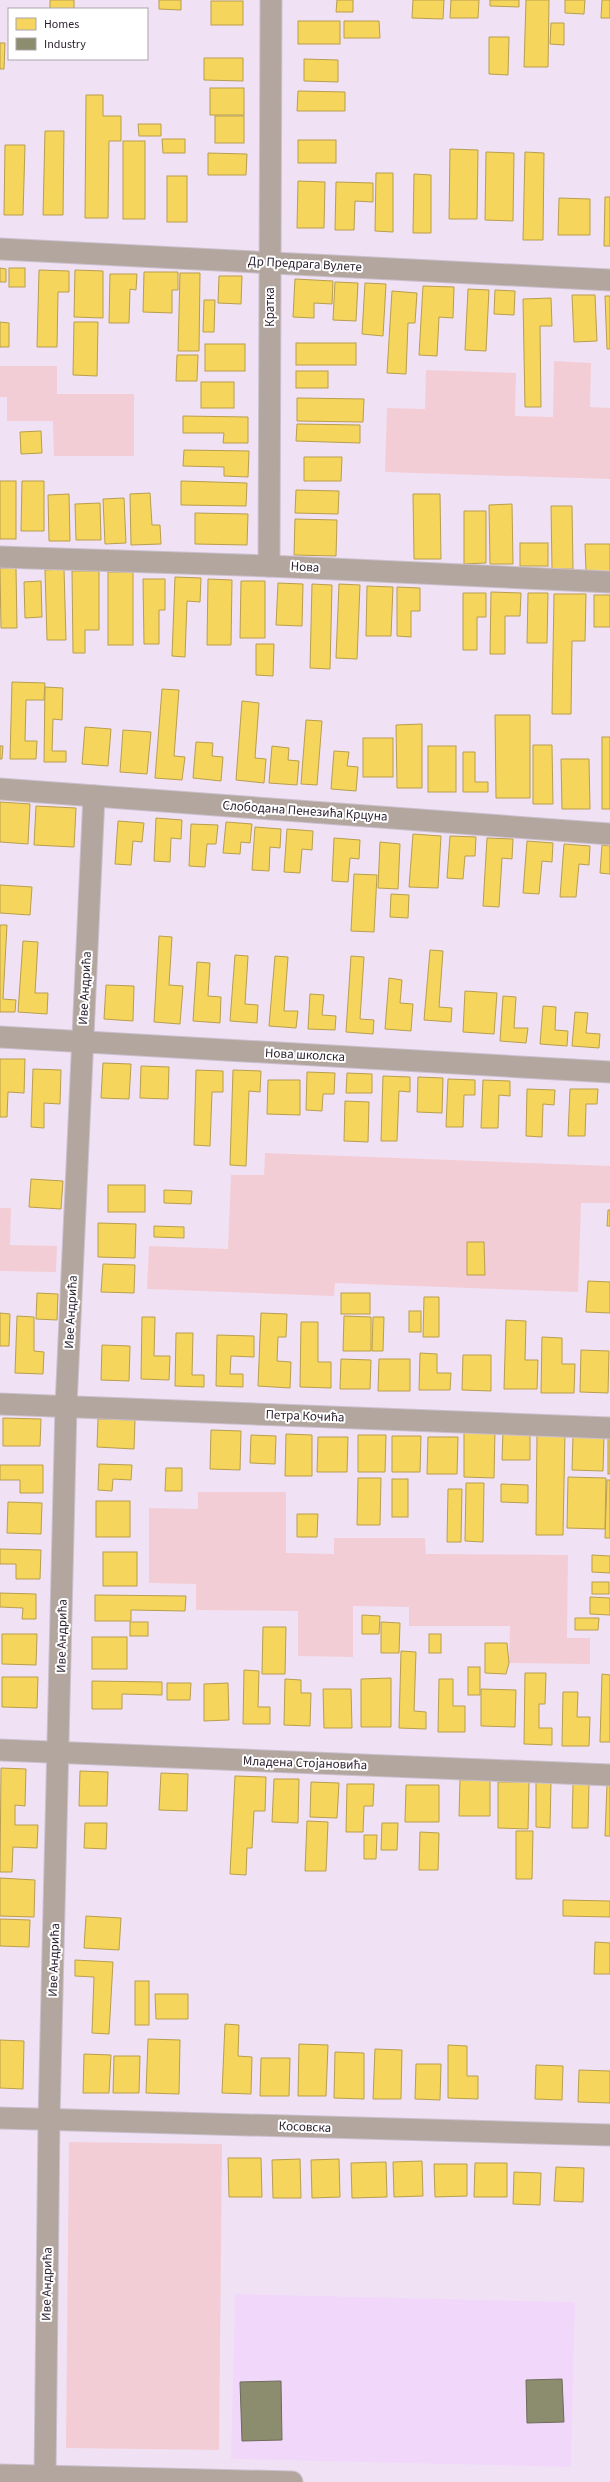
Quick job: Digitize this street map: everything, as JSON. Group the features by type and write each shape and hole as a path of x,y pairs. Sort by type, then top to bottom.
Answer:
{"street":[{"name":"Кратка","path":"269,566 271,0"},
{"name":"Др Предрага Вулете","path":"0,249 610,280"},
{"name":"Нова","path":"0,557 269,566 610,582"},
{"name":"Слободана Пенезића Крцуна","path":"0,789 610,834"},
{"name":"Иве Андрића","path":"45,2476 49,2120 60,1752 66,1406 94,796"},
{"name":"Нова школска","path":"0,1037 610,1072"},
{"name":"Петра Кочића","path":"0,1404 610,1428"},
{"name":"Младена Стојановића","path":"0,1750 610,1775"},
{"name":"Косовска","path":"0,2118 610,2135"},
{"path":"0,2475 292,2482"}],"shaded area":[{"path":"554,361 591,363 590,407 610,408 610,479 385,472 387,408 425,409 426,370 516,373 515,416 553,417"},
{"path":"0,366 57,366 57,394 134,394 134,456 54,456 53,421 7,421 7,397 0,397"},
{"path":"265,1153 610,1166 610,1203 581,1203 578,1292 335,1283 334,1296 147,1289 149,1246 228,1249 231,1175 264,1175"},
{"path":"0,1208 11,1208 10,1245 57,1246 56,1272 0,1271"},
{"path":"198,1492 286,1492 286,1553 334,1554 334,1538 425,1538 426,1554 568,1555 567,1638 590,1638 590,1664 509,1663 510,1626 409,1626 409,1607 353,1606 353,1657 298,1656 298,1611 196,1610 196,1584 149,1583 149,1508 198,1509"},
{"path":"69,2142 222,2144 219,2450 66,2448"},
{"path":"235,2294 575,2302 571,2467 231,2459"}],"building: Homes":[{"path":"50,0 74,0 74,8 50,8"},
{"path":"159,0 181,0 181,10 159,9"},
{"path":"337,0 353,0 353,12 336,12"},
{"path":"413,0 444,0 443,19 412,18"},
{"path":"451,0 479,0 478,18 450,18"},
{"path":"490,0 519,0 519,7 490,6"},
{"path":"526,0 549,0 548,67 524,67"},
{"path":"565,0 585,0 584,14 565,13"},
{"path":"602,0 610,0 610,18 601,18"},
{"path":"211,1 243,1 243,25 211,25"},
{"path":"298,21 340,21 340,44 298,44"},
{"path":"344,21 379,21 380,38 344,38"},
{"path":"551,23 564,23 564,45 550,44"},
{"path":"489,37 509,37 508,75 489,74"},
{"path":"0,43 5,43 4,69 0,69"},
{"path":"204,58 243,58 243,81 204,80"},
{"path":"304,59 338,60 338,82 304,81"},
{"path":"210,88 244,88 244,115 210,115"},
{"path":"298,91 345,92 345,111 297,111"},
{"path":"86,95 103,95 103,116 121,116 121,141 109,141 108,218 85,218"},
{"path":"215,116 244,116 244,143 215,143"},
{"path":"138,124 161,124 161,136 139,136"},
{"path":"45,131 64,131 63,215 43,215"},
{"path":"162,139 185,139 185,153 163,153"},
{"path":"298,140 336,140 336,163 298,163"},
{"path":"123,141 145,141 145,219 123,219"},
{"path":"5,145 25,145 23,215 4,215"},
{"path":"450,149 478,150 477,219 449,219"},
{"path":"486,152 514,153 513,221 485,220"},
{"path":"525,152 544,153 543,240 523,240"},
{"path":"208,153 247,154 246,175 208,175"},
{"path":"376,173 393,173 393,232 375,231"},
{"path":"414,174 431,175 431,233 413,233"},
{"path":"167,176 187,176 187,222 167,222"},
{"path":"298,181 325,182 324,228 297,228"},
{"path":"336,182 373,183 373,202 355,201 354,230 335,230"},
{"path":"605,197 610,197 610,246 604,246"},
{"path":"559,198 590,199 590,235 558,235"},
{"path":"0,268 6,269 6,282 0,282"},
{"path":"9,268 25,268 25,287 9,287"},
{"path":"39,270 69,271 69,292 58,292 57,347 37,347"},
{"path":"75,270 103,271 103,318 74,317"},
{"path":"144,272 178,272 178,290 172,290 172,313 143,312"},
{"path":"180,273 200,273 199,351 178,351"},
{"path":"110,274 137,274 136,290 130,289 129,323 109,323"},
{"path":"219,276 242,276 241,304 218,303"},
{"path":"295,279 333,281 332,304 314,303 314,318 293,317"},
{"path":"335,282 358,283 356,321 333,320"},
{"path":"365,283 386,284 383,336 362,334"},
{"path":"423,286 454,287 453,318 439,317 437,356 419,355"},
{"path":"468,289 489,290 486,351 465,350"},
{"path":"495,290 515,291 514,315 494,314"},
{"path":"392,291 417,293 415,323 408,323 406,374 387,373"},
{"path":"572,295 595,295 597,341 574,342"},
{"path":"605,296 610,296 610,349 607,349"},
{"path":"551,298 552,326 540,326 541,407 525,407 523,299"},
{"path":"204,300 215,300 214,332 203,332"},
{"path":"0,322 9,323 9,347 0,347"},
{"path":"74,322 98,322 97,376 73,375"},
{"path":"296,343 356,343 356,365 296,365"},
{"path":"205,344 245,344 245,371 205,371"},
{"path":"177,355 198,355 197,381 176,381"},
{"path":"296,371 328,371 328,388 296,388"},
{"path":"201,382 234,382 234,408 201,408"},
{"path":"297,398 364,399 363,422 297,421"},
{"path":"183,416 248,417 248,443 223,443 224,433 183,433"},
{"path":"297,424 360,425 360,443 296,441"},
{"path":"41,431 42,453 21,454 20,432"},
{"path":"184,450 249,451 248,477 224,476 224,467 183,466"},
{"path":"304,457 342,457 341,481 304,481"},
{"path":"0,481 16,481 16,539 0,539"},
{"path":"22,481 44,481 44,531 21,531"},
{"path":"181,481 247,483 246,506 181,505"},
{"path":"296,490 339,491 338,514 295,513"},
{"path":"150,493 152,525 160,525 161,544 131,545 130,494"},
{"path":"69,494 70,541 49,541 48,495"},
{"path":"413,494 440,494 441,559 414,559"},
{"path":"124,498 126,543 105,544 103,499"},
{"path":"100,503 101,540 76,540 75,504"},
{"path":"512,504 513,564 490,564 489,505"},
{"path":"551,506 572,506 573,569 552,569"},
{"path":"464,511 486,511 486,563 464,564"},
{"path":"195,513 248,514 247,545 195,544"},
{"path":"295,519 337,520 336,556 294,555"},
{"path":"520,543 548,543 548,566 520,566"},
{"path":"585,544 610,544 610,572 586,572"},
{"path":"0,568 16,568 17,628 1,628"},
{"path":"64,569 66,640 47,640 45,570"},
{"path":"72,571 99,571 99,630 85,630 85,653 73,653"},
{"path":"108,572 133,572 133,645 108,645"},
{"path":"175,577 201,578 200,602 187,601 185,657 172,656"},
{"path":"143,579 165,579 165,610 159,610 159,644 144,644"},
{"path":"208,579 232,580 231,645 207,645"},
{"path":"41,581 42,617 25,618 24,582"},
{"path":"241,581 265,581 265,638 240,638"},
{"path":"278,583 303,584 302,626 276,625"},
{"path":"312,584 332,585 330,669 310,668"},
{"path":"339,584 360,585 357,659 336,658"},
{"path":"367,586 393,587 391,636 366,636"},
{"path":"397,587 420,588 420,611 411,611 411,637 397,636"},
{"path":"491,592 521,593 520,616 505,616 505,654 490,654"},
{"path":"463,593 486,593 486,617 477,617 477,650 463,650"},
{"path":"528,593 548,593 547,643 527,643"},
{"path":"554,594 586,594 585,641 572,641 571,714 552,714"},
{"path":"594,595 610,595 610,627 594,627"},
{"path":"256,644 274,644 273,676 256,675"},
{"path":"12,682 45,683 44,700 26,700 25,741 37,741 36,759 10,759"},
{"path":"45,687 63,688 62,720 53,719 52,751 66,751 66,762 44,762"},
{"path":"162,689 179,690 174,756 185,757 182,780 155,778"},
{"path":"242,701 259,703 255,758 266,759 264,783 236,780"},
{"path":"495,715 530,715 530,798 496,798"},
{"path":"306,720 322,721 317,785 301,784"},
{"path":"422,724 422,788 397,788 396,725"},
{"path":"85,727 111,729 108,766 82,764"},
{"path":"123,730 151,732 147,774 120,772"},
{"path":"602,737 610,737 610,809 602,809"},
{"path":"363,738 393,738 393,777 363,777"},
{"path":"196,742 213,743 212,756 223,757 221,781 193,778"},
{"path":"533,745 552,745 553,804 533,804"},
{"path":"0,746 3,746 2,759 0,759"},
{"path":"272,746 289,748 288,760 299,761 297,785 269,783"},
{"path":"428,746 456,746 456,792 428,792"},
{"path":"334,751 349,752 347,766 358,767 356,791 331,789"},
{"path":"463,752 475,752 475,782 488,782 488,792 463,792"},
{"path":"561,759 589,759 590,809 562,809"},
{"path":"0,802 30,804 28,844 0,842"},
{"path":"36,806 76,808 74,847 34,845"},
{"path":"156,818 182,820 181,839 171,838 170,862 154,861"},
{"path":"118,821 144,823 142,842 133,841 131,865 115,864"},
{"path":"226,822 252,824 250,843 241,842 240,854 223,853"},
{"path":"191,824 218,825 216,844 207,844 205,867 189,866"},
{"path":"255,827 281,829 280,848 270,847 269,871 252,870"},
{"path":"287,829 313,831 312,850 302,849 300,873 284,872"},
{"path":"413,834 441,836 438,888 409,887"},
{"path":"450,836 476,837 475,856 465,856 463,879 447,878"},
{"path":"334,838 360,840 359,859 350,858 348,882 332,881"},
{"path":"487,838 513,839 512,859 502,858 499,907 483,906"},
{"path":"527,841 553,843 552,862 542,861 539,894 523,893"},
{"path":"380,842 400,844 398,889 378,888"},
{"path":"564,844 590,846 589,865 579,864 576,897 560,897"},
{"path":"602,845 610,846 610,874 600,873"},
{"path":"354,874 377,875 374,932 351,931"},
{"path":"0,885 32,887 30,915 0,913"},
{"path":"391,894 409,895 408,918 390,917"},
{"path":"0,925 7,925 3,999 16,1000 15,1012 0,1012"},
{"path":"159,936 172,937 169,985 183,986 180,1024 154,1022"},
{"path":"23,941 38,942 35,993 48,993 47,1014 18,1012"},
{"path":"430,950 443,951 439,1007 452,1008 451,1022 424,1020"},
{"path":"235,955 248,956 245,1004 258,1005 257,1023 230,1021"},
{"path":"275,956 288,957 284,1011 298,1011 296,1028 269,1026"},
{"path":"351,956 364,957 360,1019 374,1020 373,1034 346,1032"},
{"path":"197,962 210,963 208,996 221,997 220,1023 193,1021"},
{"path":"389,978 402,980 400,1003 413,1004 411,1031 385,1029"},
{"path":"106,985 134,986 133,1021 104,1019"},
{"path":"465,991 497,993 494,1034 463,1032"},
{"path":"310,994 324,995 322,1015 336,1016 335,1030 308,1029"},
{"path":"503,996 516,997 514,1028 528,1028 526,1043 500,1041"},
{"path":"543,1006 556,1007 555,1030 568,1031 567,1046 540,1044"},
{"path":"575,1012 588,1013 586,1033 600,1034 599,1048 572,1046"},
{"path":"0,1059 25,1059 24,1093 8,1092 7,1117 0,1117"},
{"path":"103,1063 131,1064 129,1099 101,1098"},
{"path":"141,1066 169,1067 168,1099 140,1098"},
{"path":"33,1069 61,1070 60,1104 44,1103 44,1128 31,1127"},
{"path":"196,1070 223,1071 223,1092 212,1092 210,1146 194,1145"},
{"path":"233,1070 261,1071 260,1092 249,1091 246,1166 230,1165"},
{"path":"307,1072 335,1073 334,1094 323,1094 322,1111 306,1110"},
{"path":"347,1073 372,1074 372,1093 346,1093"},
{"path":"383,1076 410,1077 410,1092 399,1091 397,1141 381,1141"},
{"path":"418,1077 443,1078 442,1113 417,1112"},
{"path":"448,1079 475,1080 475,1095 464,1095 463,1127 446,1127"},
{"path":"268,1080 300,1080 300,1115 267,1114"},
{"path":"483,1080 510,1081 510,1096 499,1095 498,1128 481,1128"},
{"path":"527,1089 555,1090 554,1105 543,1104 542,1137 526,1136"},
{"path":"570,1089 598,1089 597,1104 586,1104 585,1136 568,1136"},
{"path":"345,1101 369,1102 368,1142 344,1141"},
{"path":"31,1179 63,1181 61,1209 29,1207"},
{"path":"108,1185 145,1185 145,1212 108,1212"},
{"path":"164,1190 192,1191 191,1204 164,1203"},
{"path":"608,1210 610,1210 610,1226 607,1226"},
{"path":"98,1223 136,1224 135,1258 98,1257"},
{"path":"154,1226 184,1227 184,1238 154,1237"},
{"path":"467,1242 484,1242 485,1275 467,1275"},
{"path":"103,1264 135,1265 134,1293 101,1292"},
{"path":"588,1281 610,1282 610,1313 586,1312"},
{"path":"37,1293 58,1294 57,1320 36,1319"},
{"path":"341,1293 370,1293 370,1314 341,1314"},
{"path":"424,1297 439,1297 439,1337 423,1337"},
{"path":"409,1311 421,1311 421,1332 409,1332"},
{"path":"0,1313 10,1314 9,1346 0,1346"},
{"path":"261,1313 287,1314 286,1337 278,1337 277,1361 291,1362 290,1388 258,1386"},
{"path":"17,1316 34,1317 34,1351 44,1352 43,1374 15,1373"},
{"path":"344,1316 371,1317 371,1351 343,1351"},
{"path":"142,1317 155,1317 154,1356 170,1356 169,1380 141,1379"},
{"path":"373,1317 384,1317 383,1351 372,1351"},
{"path":"506,1320 526,1321 525,1360 538,1360 537,1389 504,1389"},
{"path":"301,1322 318,1322 318,1362 331,1362 331,1388 300,1387"},
{"path":"176,1333 193,1333 192,1375 204,1375 204,1387 175,1386"},
{"path":"217,1335 254,1336 254,1357 231,1356 230,1374 243,1374 243,1387 216,1386"},
{"path":"542,1337 562,1338 562,1364 575,1364 574,1393 541,1393"},
{"path":"102,1345 130,1346 129,1381 101,1380"},
{"path":"581,1350 609,1351 608,1393 580,1392"},
{"path":"420,1353 437,1354 437,1373 451,1373 450,1390 419,1390"},
{"path":"463,1355 491,1355 491,1391 462,1390"},
{"path":"341,1359 371,1360 370,1389 340,1389"},
{"path":"379,1359 410,1359 410,1391 378,1391"},
{"path":"3,1418 41,1419 40,1446 3,1446"},
{"path":"98,1419 135,1420 134,1449 97,1447"},
{"path":"464,1429 495,1429 494,1478 464,1477"},
{"path":"211,1430 241,1431 240,1470 210,1469"},
{"path":"503,1430 530,1430 530,1460 502,1460"},
{"path":"537,1432 565,1432 563,1535 536,1535"},
{"path":"286,1434 312,1435 312,1476 285,1476"},
{"path":"251,1435 276,1436 275,1464 250,1463"},
{"path":"358,1435 386,1435 385,1472 358,1472"},
{"path":"392,1436 421,1436 420,1472 392,1472"},
{"path":"573,1436 604,1436 603,1471 572,1470"},
{"path":"318,1437 348,1437 347,1472 317,1472"},
{"path":"428,1437 458,1437 457,1474 427,1474"},
{"path":"608,1438 610,1438 610,1474 608,1474"},
{"path":"99,1464 132,1465 131,1480 113,1479 112,1491 98,1490"},
{"path":"0,1465 43,1465 43,1493 20,1493 20,1480 0,1480"},
{"path":"166,1468 182,1468 182,1491 165,1491"},
{"path":"568,1477 606,1478 605,1529 567,1528"},
{"path":"358,1478 381,1478 380,1525 357,1525"},
{"path":"392,1479 408,1479 408,1517 392,1517"},
{"path":"607,1480 610,1480 610,1538 605,1538"},
{"path":"466,1483 484,1483 483,1542 465,1541"},
{"path":"501,1484 528,1485 528,1503 501,1502"},
{"path":"448,1489 462,1489 461,1542 447,1542"},
{"path":"96,1501 130,1501 130,1537 96,1537"},
{"path":"8,1502 42,1503 41,1534 7,1533"},
{"path":"297,1514 318,1514 317,1537 297,1537"},
{"path":"0,1549 41,1550 40,1579 16,1579 16,1564 0,1564"},
{"path":"103,1552 137,1552 137,1586 103,1586"},
{"path":"592,1555 610,1556 610,1573 592,1572"},
{"path":"592,1582 609,1582 609,1594 592,1594"},
{"path":"0,1593 36,1594 36,1619 22,1619 23,1608 0,1607"},
{"path":"95,1595 186,1596 185,1611 131,1610 131,1621 95,1621"},
{"path":"590,1597 610,1598 610,1615 590,1614"},
{"path":"362,1615 380,1616 379,1634 362,1634"},
{"path":"575,1618 599,1618 598,1630 575,1630"},
{"path":"130,1622 148,1622 148,1636 130,1636"},
{"path":"381,1622 400,1623 399,1653 381,1653"},
{"path":"263,1627 286,1627 285,1674 262,1674"},
{"path":"2,1634 37,1634 36,1665 2,1664"},
{"path":"429,1634 441,1634 441,1653 429,1653"},
{"path":"92,1637 127,1637 127,1669 92,1669"},
{"path":"485,1643 507,1643 509,1663 506,1674 485,1673"},
{"path":"401,1651 416,1652 414,1711 426,1712 426,1729 399,1728"},
{"path":"468,1667 480,1667 480,1695 468,1695"},
{"path":"244,1670 259,1671 258,1707 270,1707 270,1724 243,1724"},
{"path":"525,1673 546,1673 545,1704 539,1704 539,1728 552,1728 552,1745 524,1744"},
{"path":"602,1674 610,1675 610,1742 600,1742"},
{"path":"2,1677 38,1677 37,1708 2,1707"},
{"path":"391,1678 391,1727 361,1727 361,1679"},
{"path":"285,1679 301,1680 301,1693 311,1693 310,1726 284,1725"},
{"path":"439,1679 453,1679 453,1706 465,1706 465,1732 438,1732"},
{"path":"92,1681 162,1682 162,1695 122,1694 122,1709 92,1709"},
{"path":"167,1683 191,1683 190,1700 167,1700"},
{"path":"228,1683 229,1720 204,1721 204,1684"},
{"path":"323,1689 351,1689 352,1728 324,1728"},
{"path":"481,1689 516,1690 515,1727 481,1726"},
{"path":"563,1692 578,1692 577,1717 590,1717 589,1746 562,1746"},
{"path":"1,1768 26,1769 25,1806 15,1805 15,1825 38,1825 37,1848 13,1847 12,1872 0,1872"},
{"path":"80,1771 108,1772 107,1806 79,1806"},
{"path":"161,1773 188,1774 187,1811 159,1810"},
{"path":"235,1776 266,1777 265,1811 254,1811 252,1848 247,1848 246,1875 230,1874"},
{"path":"274,1779 299,1779 298,1823 272,1822"},
{"path":"460,1780 490,1780 490,1816 459,1816"},
{"path":"311,1782 339,1783 337,1818 310,1817"},
{"path":"498,1782 529,1782 528,1829 498,1828"},
{"path":"536,1782 551,1782 550,1828 536,1827"},
{"path":"347,1784 374,1784 373,1806 364,1806 363,1832 346,1832"},
{"path":"573,1784 589,1784 588,1828 572,1828"},
{"path":"406,1785 439,1785 439,1822 405,1822"},
{"path":"607,1785 610,1785 610,1836 605,1836"},
{"path":"307,1821 328,1822 326,1871 305,1871"},
{"path":"85,1823 107,1823 106,1849 84,1848"},
{"path":"382,1823 398,1823 397,1850 381,1850"},
{"path":"516,1831 533,1831 532,1879 516,1879"},
{"path":"420,1832 439,1833 438,1870 419,1870"},
{"path":"364,1835 377,1835 376,1859 364,1859"},
{"path":"0,1878 35,1880 34,1917 0,1916"},
{"path":"563,1900 610,1901 610,1917 563,1916"},
{"path":"86,1916 121,1918 119,1950 84,1948"},
{"path":"0,1919 30,1920 29,1947 0,1946"},
{"path":"595,1942 610,1943 610,1974 594,1974"},
{"path":"75,1960 113,1962 109,2034 92,2033 94,1977 75,1976"},
{"path":"135,1981 149,1981 149,2025 135,2025"},
{"path":"155,1994 188,1994 188,2019 156,2019"},
{"path":"225,2024 239,2025 238,2056 252,2057 251,2094 222,2093"},
{"path":"148,2039 180,2040 179,2094 146,2093"},
{"path":"0,2040 24,2041 23,2089 0,2088"},
{"path":"299,2044 328,2045 326,2096 298,2096"},
{"path":"448,2045 467,2046 467,2076 478,2076 478,2099 448,2098"},
{"path":"375,2049 402,2050 401,2099 373,2099"},
{"path":"335,2052 364,2053 364,2099 334,2098"},
{"path":"84,2054 111,2055 109,2093 83,2093"},
{"path":"114,2056 140,2056 139,2093 113,2093"},
{"path":"261,2058 290,2058 289,2096 260,2096"},
{"path":"416,2064 441,2064 440,2100 415,2099"},
{"path":"536,2065 563,2066 562,2100 535,2099"},
{"path":"579,2070 610,2071 610,2103 578,2102"},
{"path":"228,2158 261,2158 262,2197 229,2197"},
{"path":"300,2159 301,2198 273,2198 272,2160"},
{"path":"339,2159 340,2197 312,2198 311,2160"},
{"path":"422,2161 423,2196 394,2197 393,2162"},
{"path":"386,2162 387,2197 352,2198 351,2163"},
{"path":"475,2163 507,2163 507,2197 474,2197"},
{"path":"434,2164 467,2164 467,2196 435,2197"},
{"path":"556,2167 584,2168 583,2202 554,2201"},
{"path":"514,2172 541,2173 540,2205 513,2204"}],"building: Industry":[{"path":"562,2379 564,2422 527,2423 526,2380"},
{"path":"281,2381 282,2440 242,2441 240,2382"}]}
